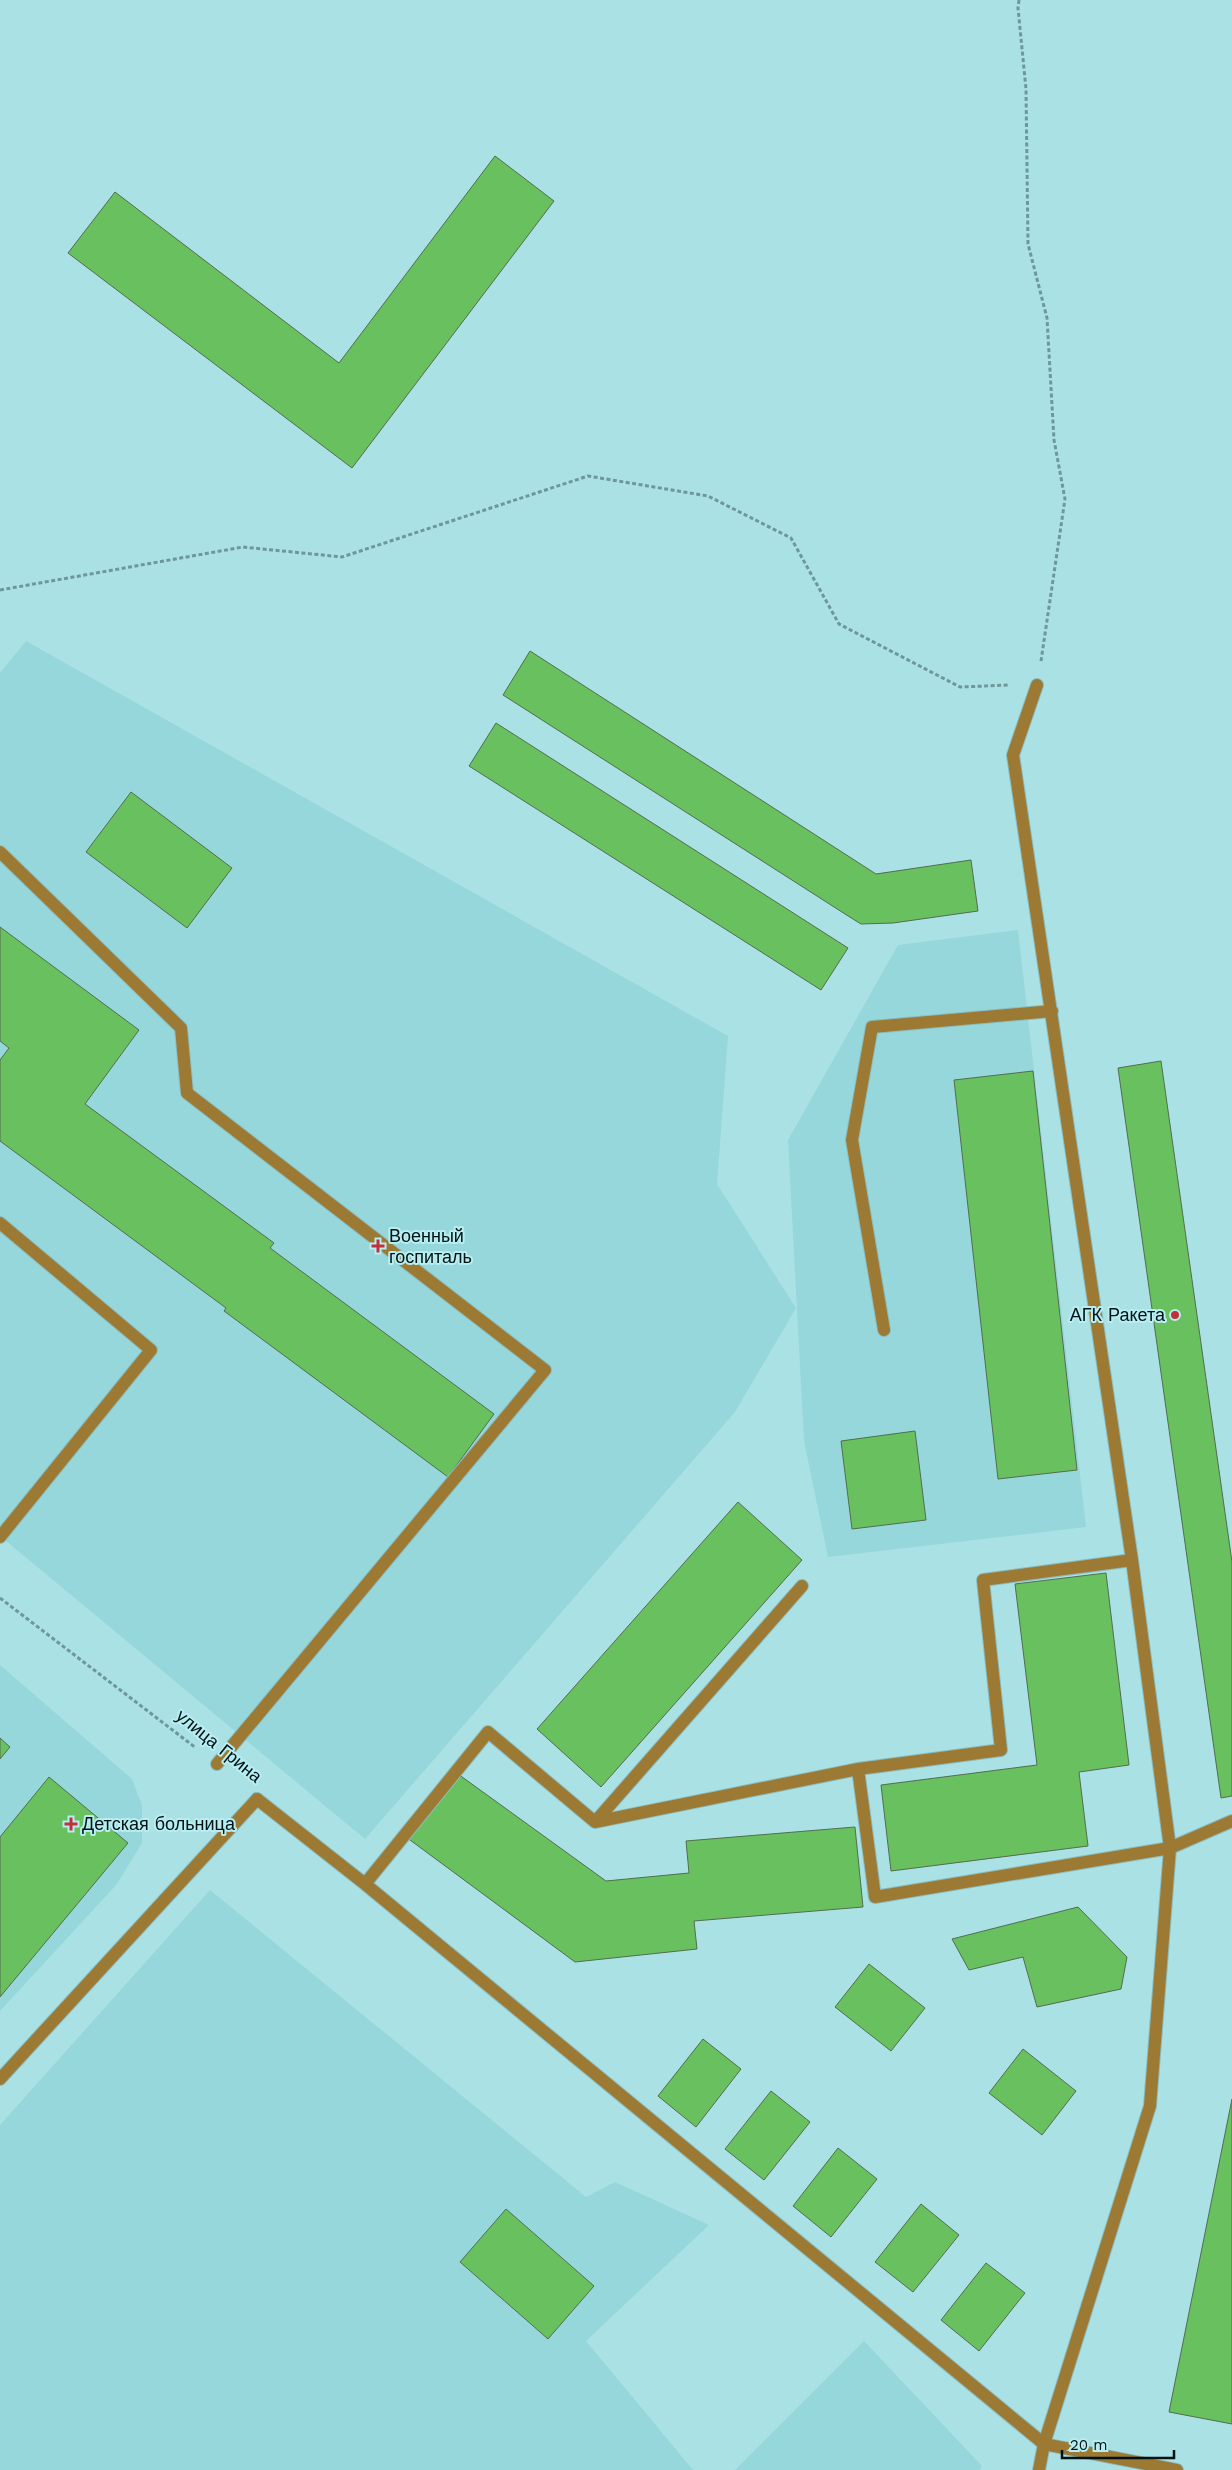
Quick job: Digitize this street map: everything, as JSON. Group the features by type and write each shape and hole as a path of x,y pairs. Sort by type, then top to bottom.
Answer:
{"street":[{"path":"1037,685 1013,755 1132,1560 1170,1848 1150,2106 1044,2444 1039,2470"},
{"path":"0,852 181,1028 186,1092 545,1370 217,1764"},
{"path":"884,1330 852,1140 872,1027 1052,1010"},
{"path":"0,1223 151,1350 0,1537"},
{"path":"595,1822 858,1769 1001,1750 983,1580 1132,1560"},
{"path":"595,1822 802,1586"},
{"path":"595,1822 488,1732 365,1884 1044,2444 1177,2470"},
{"path":"858,1769 876,1897 1170,1848 1232,1821"},
{"name":"улица Грина","path":"0,2079 257,1799 365,1884"}],"path":[{"path":"0,590 243,547 342,557 588,476 708,496 790,538 839,624 960,686 1037,685 1065,499 1054,440 1047,318 1028,244 1026,89 1018,8 1019,0"},
{"name":"улица Грина","path":"0,1598 217,1764"}],"shaded area":[{"name":"Военный госпиталь","path":"26,641 728,1036 717,1184 796,1308 735,1412 365,1839 0,1536 0,673"},
{"path":"1018,930 1086,1527 828,1557 804,1441 788,1140 898,945"},
{"name":"Детская больница","path":"0,1665 132,1779 142,1805 142,1843 117,1884 0,2011"},
{"path":"210,1890 586,2197 615,2182 709,2225 586,2341 693,2470 0,2470 0,2125"},
{"path":"864,2341 982,2466 980,2470 735,2470"}],"building":[{"path":"495,156 554,201 352,468 68,253 115,192 339,363"},
{"path":"530,651 876,874 971,860 978,911 893,923 861,924 503,695"},
{"path":"496,723 848,948 821,990 469,766"},
{"path":"131,792 232,868 187,928 86,852"},
{"path":"0,927 139,1030 85,1104 274,1243 270,1248 494,1414 448,1477 224,1311 226,1308 0,1141 0,1060 9,1048 0,1041"},
{"name":"АГК Ракета","path":"1161,1061 1232,1562 1232,1796 1221,1798 1118,1068"},
{"path":"1033,1071 1077,1470 998,1479 954,1080"},
{"path":"915,1431 926,1520 852,1529 841,1441"},
{"path":"738,1502 802,1560 601,1787 537,1729"},
{"path":"1106,1573 1129,1765 1079,1772 1088,1846 891,1871 881,1785 1037,1765 1015,1584"},
{"path":"0,1738 10,1747 0,1759"},
{"path":"458,1774 606,1881 689,1873 686,1841 855,1827 863,1907 694,1921 697,1949 575,1962 406,1837"},
{"path":"49,1777 128,1843 0,1997 0,1837"},
{"path":"1078,1907 1127,1957 1121,1989 1037,2007 1023,1957 969,1970 952,1939"},
{"path":"869,1964 925,2008 891,2051 835,2007"},
{"path":"703,2039 741,2069 696,2127 658,2096"},
{"path":"1023,2049 1076,2091 1042,2135 989,2093"},
{"path":"771,2091 810,2122 764,2180 725,2149"},
{"path":"1232,2099 1232,2424 1169,2412"},
{"path":"838,2148 877,2179 831,2237 793,2206"},
{"path":"921,2204 959,2235 913,2292 875,2262"},
{"path":"506,2209 594,2286 548,2339 460,2262"},
{"path":"986,2263 1025,2293 979,2351 941,2320"}],"place":[{"name":"Военный госпиталь","path":"378,1246"},
{"name":"АГК Ракета","path":"1175,1315"},
{"name":"Детская больница","path":"71,1824"}]}
